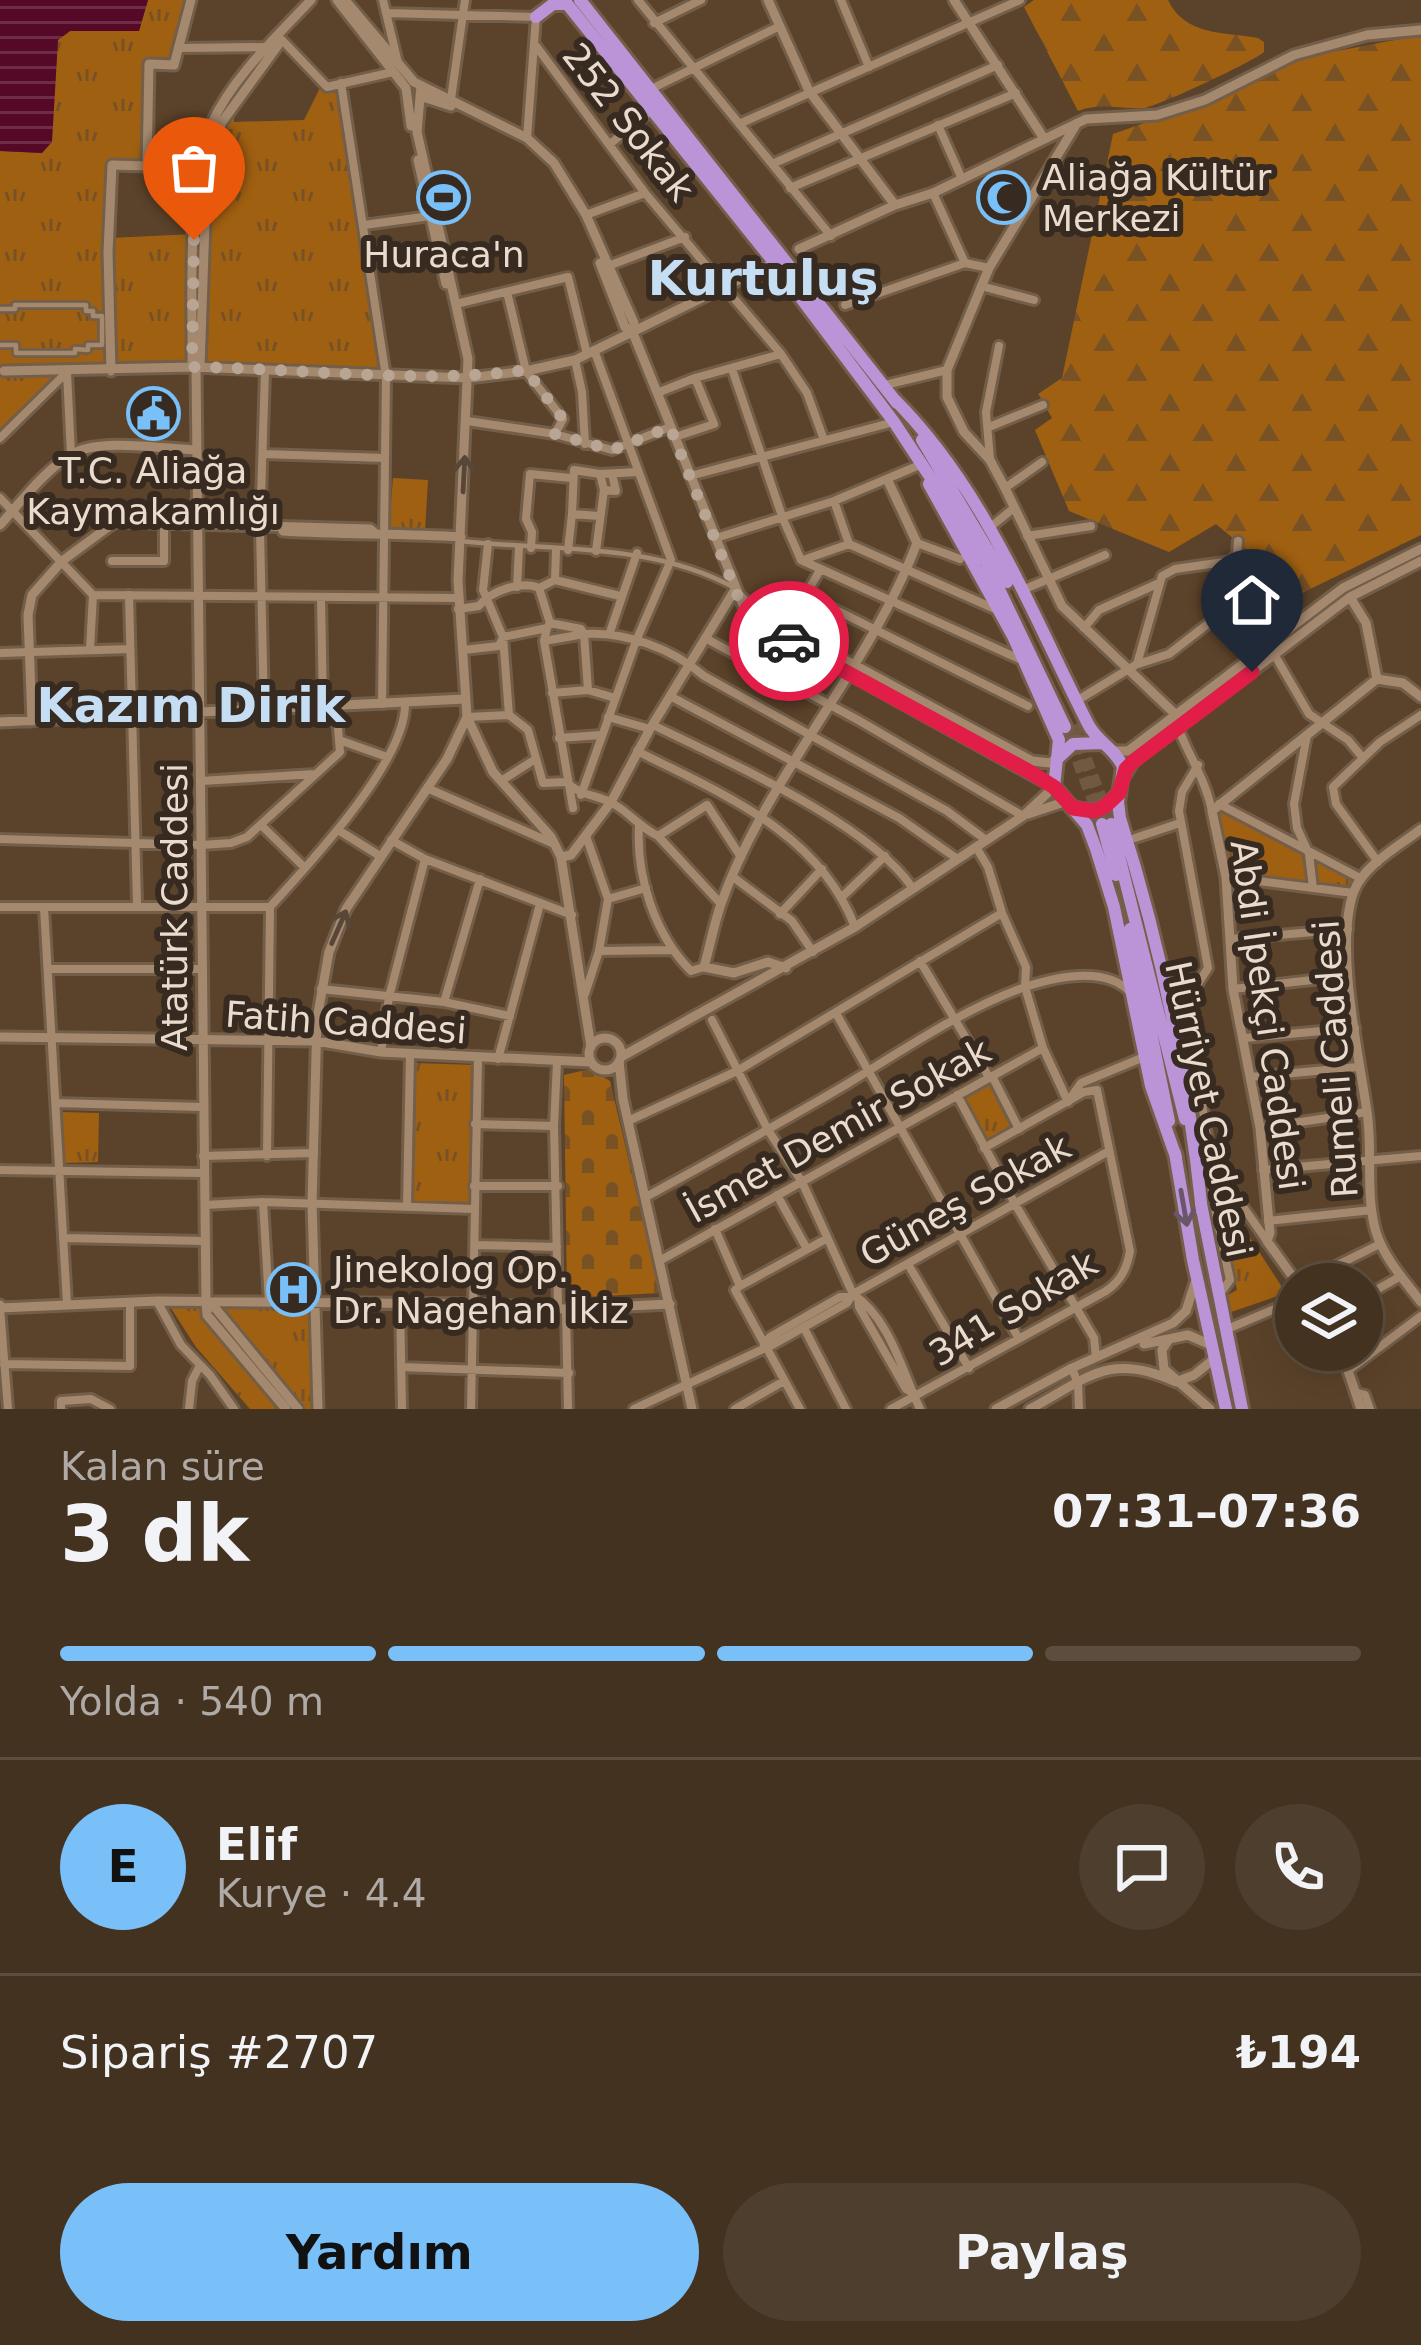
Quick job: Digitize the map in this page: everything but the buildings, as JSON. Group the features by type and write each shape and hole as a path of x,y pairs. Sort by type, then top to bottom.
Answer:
{"highway":[{"path":"536,17 540,0"},
{"path":"536,17 553,4 570,1"},
{"path":"570,1 650,89 893,398 994,558 1069,726 1008,601 894,422 570,1"},
{"path":"893,398 920,425 988,529 1025,589 1050,650 1096,737 1123,767 1124,777 1113,801 1094,811 1068,805"},
{"path":"922,464 935,501 1000,611 1059,740 1054,787 1087,825 1100,861 1144,1057 1176,1157"},
{"path":"1058,758 1073,744 1108,747"},
{"path":"1119,793 1120,818 1151,924 1192,1109 1202,1211"},
{"name":"Hürriyet Caddesi","path":"1226,1409 1221,1349 1218,1296 1183,1109 1106,824 1193,1260 1221,1349 1242,1409"}],"street":[{"path":"111,370 112,165 147,166 149,64 174,65 191,0"},
{"name":"Atatürk Caddesi","path":"196,367 206,165 222,122 314,0"},
{"name":"Atatürk Caddesi","path":"286,1409 207,1315 194,240 203,146 220,109 268,47 314,0"},
{"path":"341,0 414,91 430,216 467,378"},
{"path":"383,0 397,69"},
{"path":"450,102 465,0"},
{"path":"638,0 831,236"},
{"path":"654,23 701,0"},
{"path":"768,0 809,91 895,205"},
{"path":"841,0 868,67"},
{"path":"954,0 1043,137"},
{"path":"740,124 1020,0"},
{"path":"386,13 536,17 526,141 566,188 625,327 633,333"},
{"path":"650,89 779,26"},
{"path":"799,250 895,205 933,194 1077,123 1157,115 1204,100 1294,55 1366,34 1421,30"},
{"path":"282,40 327,86 397,69"},
{"name":"252 Sokak","path":"536,46 645,193 781,354 807,392 824,440"},
{"path":"179,48 268,47"},
{"path":"772,164 998,65"},
{"path":"341,83 386,377 386,458 379,533 382,704"},
{"path":"414,91 450,102 526,141 554,163 586,215 634,323 633,333 689,476 741,604 754,619 1032,761 1050,764 1058,758"},
{"path":"414,91 417,132 468,359 458,604 466,717 500,782 561,857 593,1059 615,1079 623,1099"},
{"path":"790,188 1017,92"},
{"path":"417,132 425,110 450,102"},
{"path":"610,144 652,109"},
{"path":"1077,123 989,268 947,370 952,410 973,446 990,460 1062,607 1133,667 1174,713 1215,807 1360,878"},
{"path":"938,125 962,179"},
{"path":"586,215 645,193"},
{"path":"933,194 965,263"},
{"path":"364,225 430,216"},
{"path":"608,266 685,237"},
{"path":"845,305 965,263 989,268"},
{"path":"4,371 196,367 467,378 526,370 575,360 767,266"},
{"path":"456,304 568,277 590,352 631,446 671,560 636,641 581,795"},
{"path":"982,286 1034,300"},
{"path":"507,292 526,370 563,419 555,434"},
{"path":"0,309 86,305 92,316 102,316 102,346 88,345 88,350 75,353 16,353 16,345 0,344"},
{"path":"990,460 986,412 999,346"},
{"path":"656,394 781,354"},
{"path":"575,360 585,444"},
{"path":"732,369 801,560 1024,661"},
{"path":"884,385 947,370"},
{"path":"0,438 67,371"},
{"path":"67,371 71,454"},
{"path":"264,710 265,371"},
{"path":"467,421 555,434 612,450 714,424 695,378"},
{"path":"989,427 1043,405"},
{"path":"689,476 894,422"},
{"path":"0,525 71,454 94,447 196,450"},
{"path":"263,454 386,458"},
{"path":"1005,488 1042,462"},
{"path":"716,538 834,501 922,464"},
{"path":"568,550 574,470 638,472"},
{"path":"531,548 532,532 526,519 530,474 571,478"},
{"path":"596,551 604,490 600,474"},
{"path":"604,490 616,491 612,474"},
{"path":"704,967 721,904 763,815 906,571 916,543 888,481"},
{"path":"0,498 92,595 90,649"},
{"path":"834,501 849,544"},
{"path":"988,529 1014,508"},
{"path":"572,514 599,516"},
{"path":"32,721 28,614 32,595 62,561 115,522 370,529 518,548 637,553 671,560 738,592 758,613 1054,787"},
{"path":"104,529 195,525"},
{"path":"1025,536 1091,526"},
{"path":"112,561 164,561 164,527"},
{"path":"1133,667 1162,576 1175,569 1231,561 1238,541"},
{"path":"916,543 960,559"},
{"path":"488,544 483,590 503,638 509,715"},
{"path":"801,560 849,544 1000,611"},
{"path":"517,587 518,548"},
{"path":"1108,747 1119,753 1128,751 1343,588 1421,549"},
{"path":"555,580 556,550"},
{"path":"610,632 637,553"},
{"path":"1025,589 1105,555"},
{"path":"1124,777 1134,761 1350,597 1421,563"},
{"path":"786,628 820,570"},
{"path":"538,588 555,580 620,596"},
{"path":"92,595 321,597 479,606 486,597 530,584 538,588 549,626 544,641 573,808"},
{"path":"1084,628 1099,610 1158,584"},
{"path":"561,857 571,854 611,802 705,638 738,592"},
{"path":"129,595 137,904"},
{"path":"808,596 1028,706"},
{"path":"321,597 323,706"},
{"path":"1350,597 1366,622 1377,679 1403,683 1421,697"},
{"path":"1078,700 1133,667 1169,654 1227,609"},
{"path":"463,650 499,646 503,638 566,623 584,634 588,690"},
{"path":"544,641 610,632 690,663 704,676 947,811 986,839"},
{"path":"705,638 1023,816"},
{"path":"0,652 130,649"},
{"path":"1274,654 1319,724 1348,740 1363,758"},
{"name":"Abdi İpekçi Caddesi","path":"1283,1263 1267,1241 1260,1128 1233,988 1226,877 1215,807 1377,679"},
{"path":"552,694 588,690 615,698"},
{"path":"670,696 899,818 956,858"},
{"path":"0,722 465,699"},
{"path":"0,839 231,843 261,825 340,752 336,705"},
{"path":"267,1156 270,908 338,830 387,757 403,731 405,705"},
{"path":"466,717 509,715 528,730 543,783 566,782 581,795 611,802 658,836 721,904"},
{"path":"1378,862 1336,804 1333,787 1402,725 1421,715"},
{"path":"320,1409 312,1203 322,989 335,931 447,759 466,717"},
{"path":"608,717 652,727 779,789 885,856 913,887"},
{"path":"559,738 601,735"},
{"path":"1307,735 1294,803 1313,888"},
{"path":"342,741 387,757"},
{"path":"637,751 763,815 822,869 843,896 855,926"},
{"path":"500,782 534,760"},
{"path":"1198,765 1179,800 1180,823 1208,968 1186,1002 1211,1161 1211,1195 1230,1280 1218,1296"},
{"path":"202,781 316,774"},
{"name":"Fatih Caddesi","path":"0,1037 316,1041 381,1052 478,1059 593,1059 610,1069 657,1036 855,926 1023,816 1054,787"},
{"path":"427,788 554,843"},
{"path":"658,836 706,805 742,859"},
{"name":"Fatih Caddesi","path":"1023,816 1068,805"},
{"path":"1135,838 1180,823"},
{"path":"261,825 305,868"},
{"path":"639,826 646,888 673,950 691,971 704,967 734,974 768,962 786,968"},
{"name":"Rumeli Caddesi","path":"1421,829 1360,878 1348,929 1372,1210 1380,1244 1421,1302"},
{"path":"338,830 380,856"},
{"path":"586,836 608,899 585,995 596,1028 612,1041 620,1059 623,1099 692,1409"},
{"path":"391,840 425,859 572,915"},
{"path":"976,847 1026,968 1025,987 1043,1048 1068,1102"},
{"path":"843,896 885,856"},
{"path":"381,1052 389,997 425,859"},
{"path":"780,914 822,869"},
{"path":"733,877 792,921 814,952"},
{"path":"1226,877 1353,893"},
{"path":"444,1002 480,879"},
{"path":"608,899 646,888"},
{"path":"498,1060 540,904"},
{"path":"0,907 270,908"},
{"path":"44,908 67,1304"},
{"path":"628,1121 737,1071 1002,913"},
{"path":"1231,939 1348,929"},
{"path":"599,951 673,950"},
{"path":"920,961 1019,1129"},
{"path":"48,969 203,969"},
{"path":"646,1197 956,1021 1025,987 1105,976 1131,993"},
{"path":"1233,988 1349,976"},
{"path":"322,989 444,1002 510,1016"},
{"path":"837,1015 1019,1339"},
{"path":"712,1020 768,1130 802,1182 853,1296 867,1302 914,1385 920,1409"},
{"path":"1245,1038 1355,1028"},
{"name":"Fatih Caddesi","path":"593,1059 597,1041 657,1036"},
{"name":"İsmet Demir Sokak","path":"661,1259 1043,1048"},
{"path":"407,1206 410,1054"},
{"path":"984,1148 1068,1102 1081,1083 1144,1057"},
{"path":"471,1409 478,1059"},
{"path":"551,1062 568,1409"},
{"path":"1250,1077 1358,1067"},
{"name":"341 Sokak","path":"891,1409 1116,1284 1130,1251 1097,1090 1068,1102"},
{"path":"957,1095 1094,1338 1096,1357"},
{"path":"56,1103 202,1107"},
{"path":"1260,1128 1367,1112"},
{"path":"475,1124 554,1126"},
{"name":"Güneş Sokak","path":"634,1409 804,1328 958,1233 1109,1151"},
{"path":"203,1156 314,1153"},
{"path":"1263,1171 1421,1156"},
{"path":"1211,1161 1267,1241"},
{"path":"0,1170 202,1173"},
{"path":"474,1186 558,1186"},
{"path":"777,1195 807,1249"},
{"path":"203,1205 263,1202 474,1209"},
{"path":"263,1202 269,1302"},
{"path":"1268,1221 1372,1210"},
{"path":"715,1229 740,1286"},
{"path":"64,1238 205,1241"},
{"path":"800,1409 735,1290 826,1239"},
{"path":"1342,1263 1380,1244"},
{"path":"475,1245 557,1246"},
{"path":"996,1409 1072,1368 1151,1336 1186,1311 1195,1286 1193,1260"},
{"path":"908,1264 969,1368"},
{"path":"1383,1286 1401,1276"},
{"name":"Güneş Sokak","path":"764,1346 770,1337 840,1297 853,1296"},
{"path":"8,1409 0,1306 157,1301 562,1309 670,1304"},
{"path":"157,1301 176,1337 234,1409"},
{"path":"4,1364 130,1366 130,1302"},
{"path":"206,1302 298,1409"},
{"path":"400,1304 402,1409"},
{"path":"1030,1409 1120,1365 1139,1367 1176,1382 1193,1376 1221,1349 1275,1314"},
{"path":"1383,1344 1421,1316"},
{"path":"804,1328 847,1409"},
{"path":"1121,1348 1188,1335 1221,1349"},
{"path":"225,1336 276,1409"},
{"path":"1168,1339 1162,1350 1164,1369 1210,1409"},
{"path":"189,1409 192,1381 200,1365"},
{"path":"401,1367 569,1372"},
{"path":"1072,1368 1079,1409"},
{"path":"1348,1371 1366,1409"},
{"path":"735,1409 784,1381"},
{"path":"61,1409 61,1402 91,1399 110,1409"}],"green space":[{"path":"148,0 191,0 174,65 150,64 147,166 112,166 110,238 195,234 192,367 67,372 0,438 0,151 42,153 51,142 58,40 70,31 139,31"},
{"path":"1034,0 1168,0 1175,12 1195,26 1258,38 1264,42 1264,52 1144,108 1078,111 1024,7"},
{"path":"1421,35 1421,535 1300,594 1216,524 1169,552 1069,511 1035,430 1052,418 1038,394 1062,378 1113,134 1204,102 1285,61"},
{"path":"323,82 339,84 386,377 200,367 207,165 234,105 234,122 304,120"},
{"path":"393,478 428,480 425,531 389,527"},
{"path":"1219,804 1360,878 1353,893 1226,877 1212,811"},
{"path":"414,1063 475,1065 469,1205 408,1203"},
{"path":"590,1069 610,1081 660,1293 567,1298 564,1075"},
{"path":"989,1082 1013,1127 988,1140 964,1095"},
{"path":"62,1112 99,1113 98,1162 65,1163"},
{"path":"1213,1181 1275,1276 1275,1297 1231,1312 1228,1295 1237,1290"},
{"path":"167,1302 314,1304 318,1409 298,1409 207,1303 207,1315 276,1409 250,1409 196,1347"}],"shaded area":[{"path":"0,0 148,0 139,31 70,31 58,40 52,142 42,153 0,151"}],"tunnel":[{"path":"1073,725 1111,824"},
{"path":"1065,727 1102,824"}],"way so far":[{"path":"194,240 192,367 467,378 526,370 563,419 555,434 612,450 670,427 741,604 754,619 789,641"}],"place":[{"name":"Huraca'n","path":"444,198"},
{"name":"Aliağa Kültür Merkezi","path":"1003,198"},
{"name":"T.C. Aliağa Kaymakamlığı","path":"153,414"},
{"name":"Jinekolog Op. Dr. Nagehan İkiz","path":"294,1290"}],"district":[{"name":"Kurtuluş","path":"763,278"},
{"name":"Kazım Dirik","path":"191,705"}],"route":[{"path":"789,641 1030,772 1054,787 1064,802 1083,811 1113,801 1134,761 1252,672"}]}
